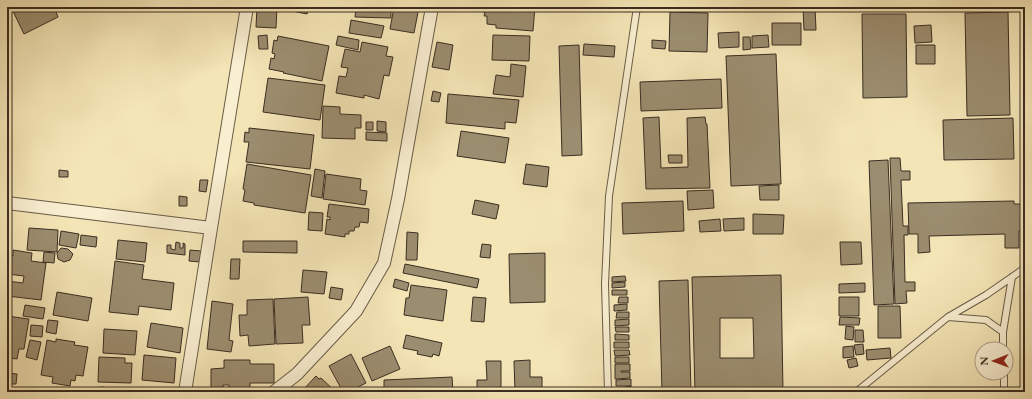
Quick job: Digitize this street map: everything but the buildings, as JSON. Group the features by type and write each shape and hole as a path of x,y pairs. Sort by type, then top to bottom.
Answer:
{"street":[{"path":"185,392 210,228 247,7"},
{"path":"274,392 297,374 356,311 384,262 398,199 432,7"},
{"path":"7,203 210,228"}],"lane":[{"path":"608,392 605,284 609,196 637,7"},
{"path":"856,392 948,317 986,295 1025,268"},
{"path":"1003,341 1003,332 1012,277"},
{"path":"948,317 986,320 1003,332"},
{"path":"1004,381 1004,392"}]}
